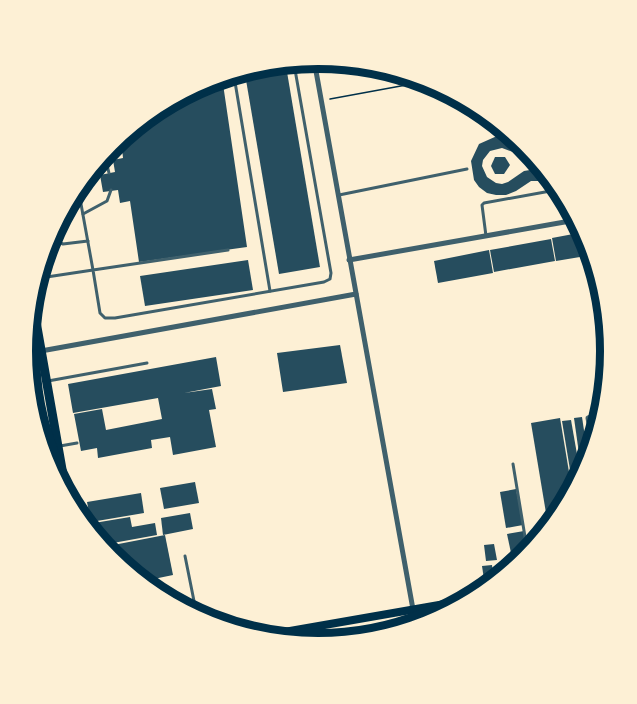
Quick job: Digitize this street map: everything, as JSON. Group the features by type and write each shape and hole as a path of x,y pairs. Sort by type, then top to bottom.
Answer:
{"main road":[{"path":"37,329 62,470"},
{"path":"284,632 443,605"}],"street":[{"path":"315,69 415,618"},
{"path":"350,260 569,221"},
{"path":"41,351 356,294"},
{"path":"590,429 588,418 594,415"},
{"path":"50,441 57,442"}],"lane":[{"path":"81,200 100,313 105,318 330,279 331,273 295,71"},
{"path":"235,82 270,291"},
{"path":"107,165 108,173"},
{"path":"338,195 467,169"},
{"path":"83,214 107,201 111,190"},
{"path":"486,236 482,205 484,203 550,191"},
{"path":"59,242 63,244 88,241"},
{"path":"47,277 228,250"},
{"path":"46,381 147,363"},
{"path":"57,442 77,443"},
{"path":"513,464 526,543"},
{"path":"185,556 195,605"}],"path":[{"path":"320,100 410,84"}],"building":[{"path":"287,71 320,267 279,274 246,79"},
{"path":"223,86 247,247 139,262 130,201 120,203 118,190 103,192 100,175 115,172 113,160 123,158 122,149 162,117 177,107"},
{"path":"497,136 518,152 502,148 490,151 483,160 482,166 487,177 496,183 508,182 524,171 534,169 548,187 540,181 531,181 506,195 487,193 474,180 471,161 479,144"},
{"path":"495,157 505,157 510,165 504,174 495,174 491,166"},
{"path":"575,234 584,256 556,261 552,238"},
{"path":"551,239 555,261 494,272 490,250"},
{"path":"489,250 493,273 438,283 434,261"},
{"path":"248,260 253,290 145,306 140,276"},
{"path":"340,345 347,383 283,392 277,353"},
{"path":"216,357 221,386 184,393 212,389 216,409 209,410 216,447 173,455 170,437 151,440 152,448 98,458 97,448 81,451 74,414 102,409 106,430 162,419 158,398 73,413 68,384"},
{"path":"582,417 586,443 580,458 574,418"},
{"path":"560,418 570,480 547,518 531,423"},
{"path":"571,420 578,462 571,478 562,421"},
{"path":"195,482 199,503 164,509 160,488"},
{"path":"516,489 523,525 506,528 500,492"},
{"path":"141,493 144,513 92,522 87,502"},
{"path":"190,513 193,529 163,535 161,518"},
{"path":"130,517 132,527 155,523 157,535 111,543 93,523"},
{"path":"524,531 526,543 512,558 507,534"},
{"path":"165,535 173,575 152,579 113,545"},
{"path":"494,544 497,560 486,561 484,545"},
{"path":"492,565 493,573 484,580 482,566"}]}
